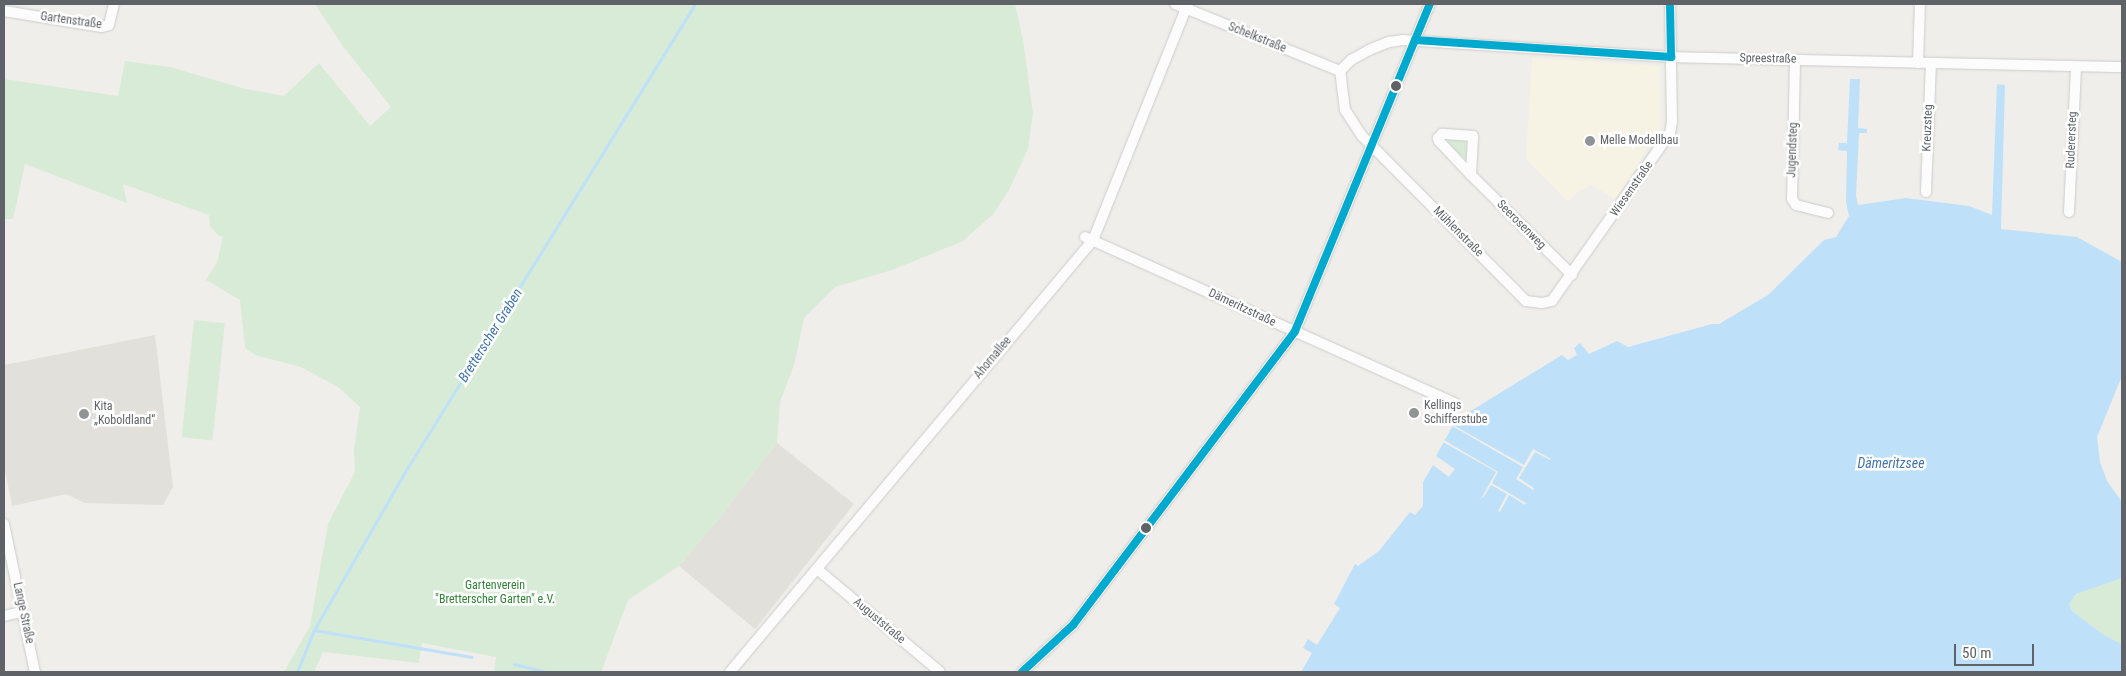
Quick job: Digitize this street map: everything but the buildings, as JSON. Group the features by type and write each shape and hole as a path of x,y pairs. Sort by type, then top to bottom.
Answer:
{"street":[{"name":"Gartenstraße","path":"4,11 102,27 109,26 114,4"},
{"name":"Schelkstraße","path":"1175,4 1187,6 1340,72"},
{"path":"1022,672 1073,625 1295,331 1430,4"},
{"name":"Wiesenstraße","path":"1552,301 1670,133 1670,4"},
{"path":"1918,63 1920,4"},
{"name":"Ahornallee","path":"730,672 1089,238 1187,6"},
{"path":"1371,145 1357,130 1345,110 1340,72 1351,60 1369,50 1389,42 1415,40"},
{"name":"Spreestraße","path":"1415,40 1671,57 2122,67"},
{"name":"Jugendsteg","path":"1795,60 1792,199 1796,205 1828,213"},
{"name":"Kreuzsteg","path":"1926,192 1931,63"},
{"name":"Ruderersteg","path":"2069,212 2076,67"},
{"name":"Mühlenstraße","path":"1371,145 1526,301 1542,304 1552,301"},
{"name":"Seerosenweg","path":"1471,175 1572,275"},
{"name":"Dämeritzstraße","path":"1089,238 1454,403"},
{"name":"Lange Straße","path":"4,524 35,672"},
{"name":"Auguststraße","path":"817,569 940,672"},
{"path":"4,616 22,612"}],"shaded area":[{"name":"Melle Modellbau","path":"1532,58 1660,66 1661,126 1616,200 1592,185 1579,191 1568,202 1526,159"},
{"name":"Kita „Koboldland“","path":"155,335 173,487 163,505 85,503 66,494 12,506 4,464 4,365"},
{"path":"777,443 854,504 755,629 679,566 717,521"}],"green space":[{"name":"Gartenverein \"Bretterscher Garten\" e.V.","path":"315,4 1015,4 1023,39 1033,114 1028,149 1009,190 993,214 963,241 892,270 835,287 804,318 794,365 780,402 777,443 717,521 679,566 628,600 601,672 494,672 496,657 422,643 419,663 323,652 314,672 284,672 310,626 328,524 355,472 354,450 360,407 338,387 301,367 255,355 245,348 240,300 206,280 217,263 223,237 218,235 210,226 209,215 123,184 127,203 25,164 13,219 4,219 4,79 118,96 125,61 170,67 242,88 284,96 319,63 370,126 391,107 343,46"},
{"path":"1449,139 1466,141 1467,160 1447,143"},
{"path":"194,320 225,323 212,441 182,437"},
{"path":"2122,578 2122,644 2104,635 2072,611 2069,604 2076,594"}],"water":[{"name":"Dämeritzsee","path":"1850,79 1860,79 1858,128 1867,129 1867,133 1859,133 1856,196 1858,205 1906,198 1969,206 1992,215 1997,84 2005,85 2001,229 2077,237 2122,262 2122,376 2097,437 2100,462 2107,481 2122,502 2122,578 2076,594 2069,604 2072,611 2104,635 2122,644 2122,672 1301,672 1312,653 1303,648 1308,639 1317,645 1340,608 1334,604 1355,564 1358,566 1379,551 1410,512 1415,515 1423,506 1423,482 1433,465 1449,477 1455,469 1436,456 1456,420 1562,355 1568,360 1577,355 1574,348 1580,343 1589,354 1617,341 1628,347 1712,324 1719,324 1768,295 1824,240 1836,237 1849,216 1846,202 1847,151 1838,150 1839,143 1847,143"}],"pier":[{"path":"1453,425 1524,465 1533,449 1551,459 1535,452 1519,478 1534,488 1533,490 1516,479 1523,467"},
{"path":"1444,440 1498,472 1492,483 1526,503 1525,505 1509,495 1500,512 1498,511 1507,494 1491,485 1482,497 1496,472 1443,442"}],"waterway":[{"name":"Bretterscher Graben","path":"297,672 314,630 403,475 695,4"},
{"path":"314,630 472,657"},
{"path":"514,664 546,672"}],"transit line":[{"path":"1022,672 1073,625 1295,331 1430,4"},
{"path":"1670,4 1671,57"},
{"path":"1415,40 1671,57"}],"place":[{"name":"Melle Modellbau","path":"1590,141"},
{"name":"Kellings Schifferstube","path":"1414,413"},
{"name":"Kita „Koboldland“","path":"84,414"}]}
